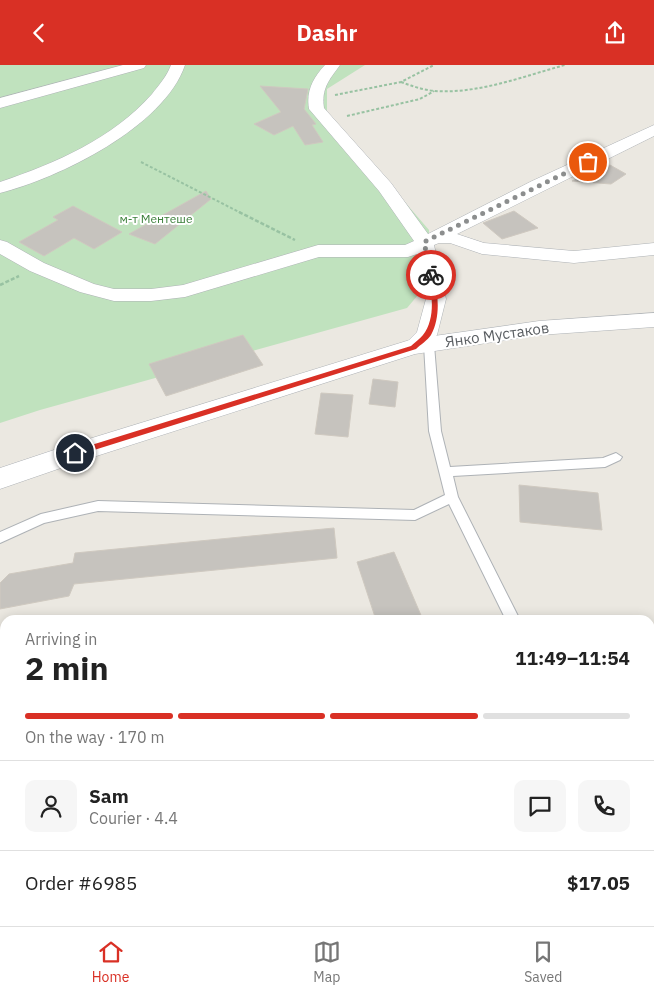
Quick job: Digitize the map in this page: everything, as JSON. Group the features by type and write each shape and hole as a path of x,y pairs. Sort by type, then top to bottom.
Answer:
{"street":[{"path":"0,103 139,65"},
{"path":"0,188 42,173 103,143 153,103 172,78 178,65"},
{"path":"333,65 320,78 316,87 314,99 317,109 430,239 436,299 427,335 421,346"},
{"path":"0,246 37,267 87,288 114,295 151,295 185,291 318,251 408,251 654,131"},
{"path":"430,239 452,238 482,248 574,257 654,249"},
{"name":"Янко Мустаков","path":"0,479 84,450 421,346 539,328 654,320"}],"lane":[{"path":"421,346 436,431 452,497 511,615"},
{"path":"445,472 605,461 616,457"},
{"path":"0,538 42,519 98,506 415,515 452,497"}],"path":[{"path":"314,99 401,82 434,65"},
{"path":"401,82 435,91 483,86 564,65"},
{"path":"328,121 420,99 435,91"},
{"path":"141,163 318,251"}],"green space":[{"name":"м-т Ментeше","path":"0,65 365,65 327,89 327,112 429,230 429,282 407,308 40,410 0,423"}],"building":[{"path":"260,86 308,89 304,109 316,124 312,125 323,142 305,145 293,126 274,135 254,124 281,112"},
{"path":"610,165 626,174 611,184 572,181"},
{"path":"206,191 211,199 155,244 129,234"},
{"path":"73,206 122,232 94,249 74,238 44,256 19,242 58,220 53,217"},
{"path":"514,211 538,228 502,239 483,223"},
{"path":"243,335 263,365 166,396 149,364"},
{"path":"373,379 398,382 395,407 369,404"},
{"path":"321,393 353,395 348,437 315,434"},
{"path":"519,485 598,493 602,530 520,522"},
{"path":"334,528 337,558 74,584 69,596 0,609 0,583 9,574 73,563 75,553"},
{"path":"394,552 421,615 374,615 357,562"}],"way so far":[{"path":"431,275 424,242 588,162"}],"route":[{"path":"75,453 413,347 427,335 432,318 436,299 431,275"}]}
